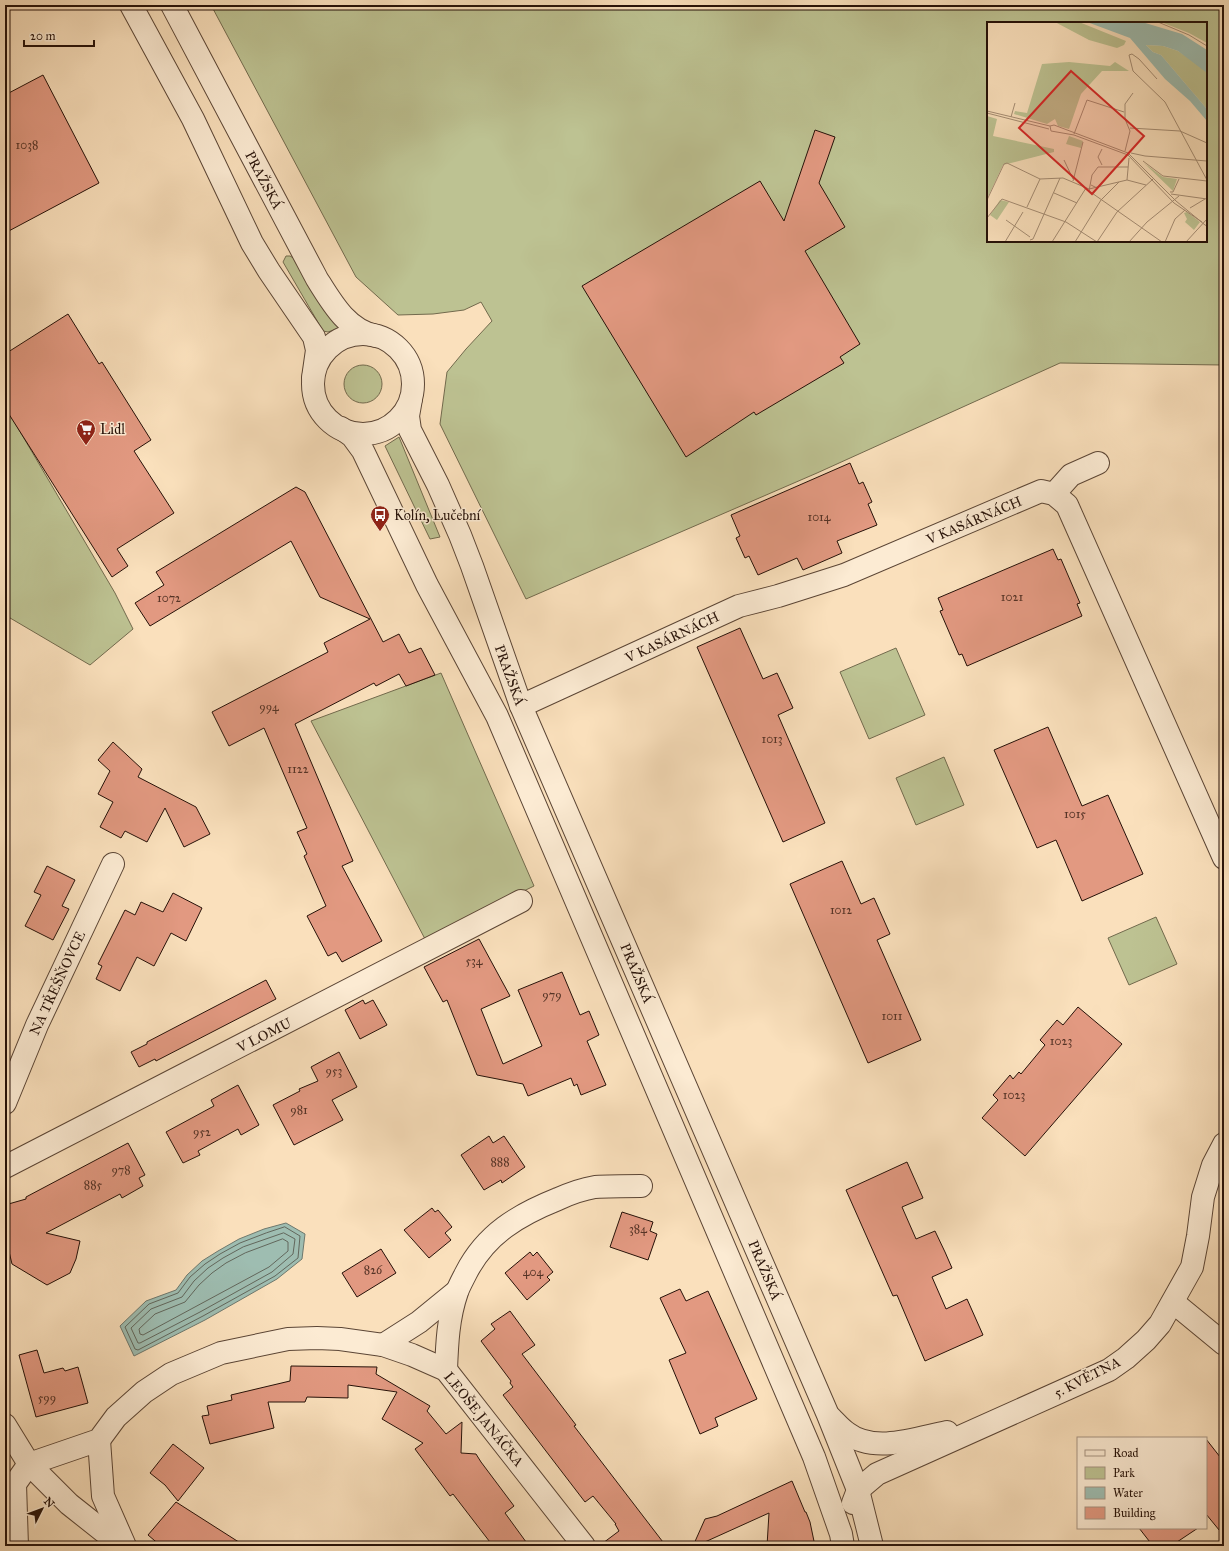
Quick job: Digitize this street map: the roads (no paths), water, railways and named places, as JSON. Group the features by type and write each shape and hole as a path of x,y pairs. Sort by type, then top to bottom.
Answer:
{"street":[{"path":"131,5 193,119 252,244 314,337 317,350 313,378 314,396 321,410 330,422 341,428 352,433 368,434 387,428 400,418 406,411 411,399 413,375 407,360 395,345 376,336 356,334 347,336 333,344 322,355 315,369 313,378"},
{"name":"PRAŽSKÁ","path":"172,5 317,280 338,310 351,324 360,330 376,336"},
{"name":"PRAŽSKÁ","path":"411,399 408,416 410,430 438,484 460,535 521,706 828,1415 858,1490 872,1546"},
{"name":"PRAŽSKÁ","path":"341,428 352,436 363,451 427,585 497,716 814,1457 842,1540"},
{"path":"1098,463 1071,475 1054,494 1067,505 1224,858"},
{"name":"V KASÁRNÁCH","path":"521,706 739,606 778,596 866,567 1041,491 1054,494"},
{"name":"NA TŘEŠŇOVCE","path":"5,1103 37,1025 113,864"},
{"name":"V LOMU","path":"5,1167 521,901"},
{"path":"1224,1144 1213,1165 1203,1197 1192,1267 1173,1302 1224,1344"},
{"path":"446,1370 447,1339 451,1313 457,1291 479,1251 496,1233 511,1221 565,1196 594,1188 641,1186"},
{"path":"383,1345 419,1322 457,1291"},
{"name":"5. KVĚTNA","path":"858,1490 877,1474 1109,1370 1126,1358 1146,1340 1160,1324 1173,1302"},
{"name":"LEOŠE JANÁČKA","path":"98,1440 116,1417 144,1392 172,1374 221,1353 288,1339 340,1339 383,1345 412,1354 446,1370 584,1546"},
{"name":"5. KVĚTNA","path":"828,1415 847,1433 854,1437 862,1441 880,1444 890,1444 986,1425"},
{"path":"5,1425 29,1464 69,1504 122,1546"},
{"path":"17,1546 15,1484 29,1464 98,1440 103,1496 126,1546"},
{"path":"814,1457 858,1490 842,1540"}],"water":[{"path":"286,1223 305,1234 302,1259 277,1279 205,1320 134,1356 120,1326 146,1301 176,1290 187,1275 202,1261 239,1239 264,1229"}],"place":[{"name":"Lidl","path":"86,446"},
{"name":"Kolín, Lučební","path":"380,532"}]}
